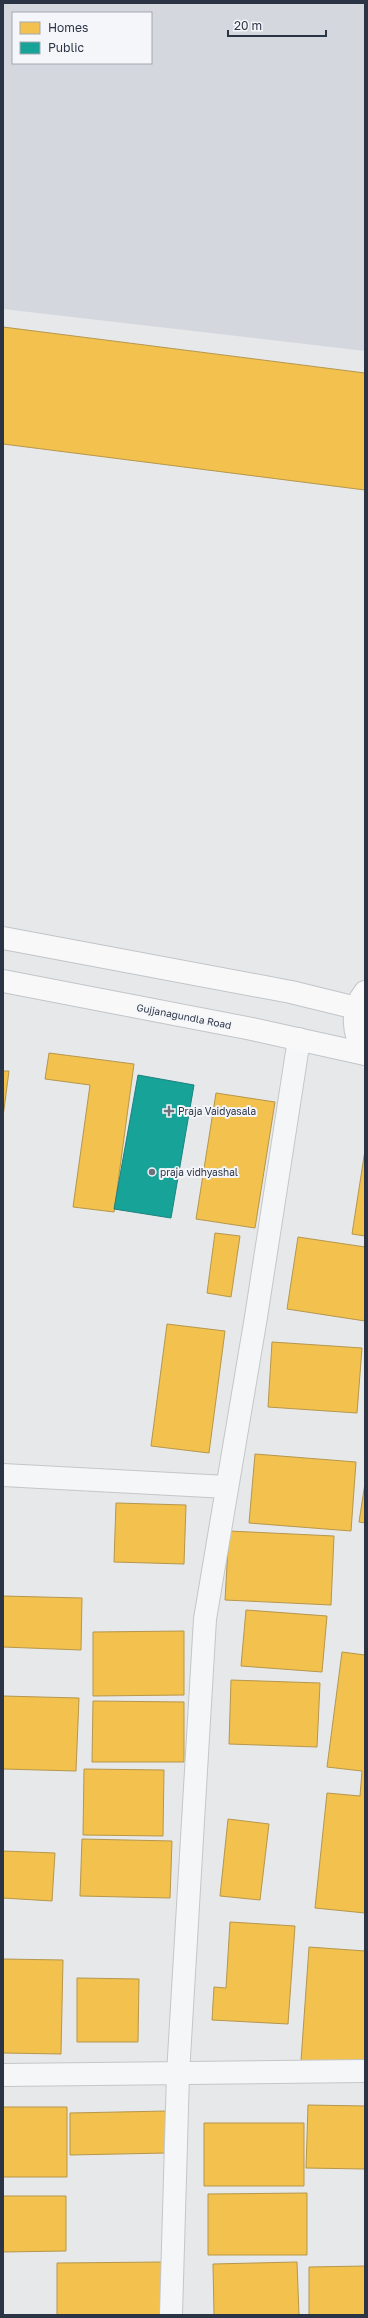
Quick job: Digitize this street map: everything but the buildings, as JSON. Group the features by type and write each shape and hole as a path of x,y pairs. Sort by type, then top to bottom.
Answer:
{"main road":[{"path":"3,938 291,992 361,1000 355,1030 357,1040 365,1054"},
{"name":"Gujjanagundla Road","path":"3,981 299,1039 365,1054"}],"street":[{"path":"171,2315 178,2074 205,1619 299,1039"},
{"path":"3,1475 227,1487"},
{"path":"3,2075 365,2072"}],"shaded area":[{"path":"3,3 365,3 365,351 3,309"}],"place":[{"name":"Praja Vaidyasala","path":"169,1111"},
{"name":"praja vidhyashal","path":"152,1172"}]}
